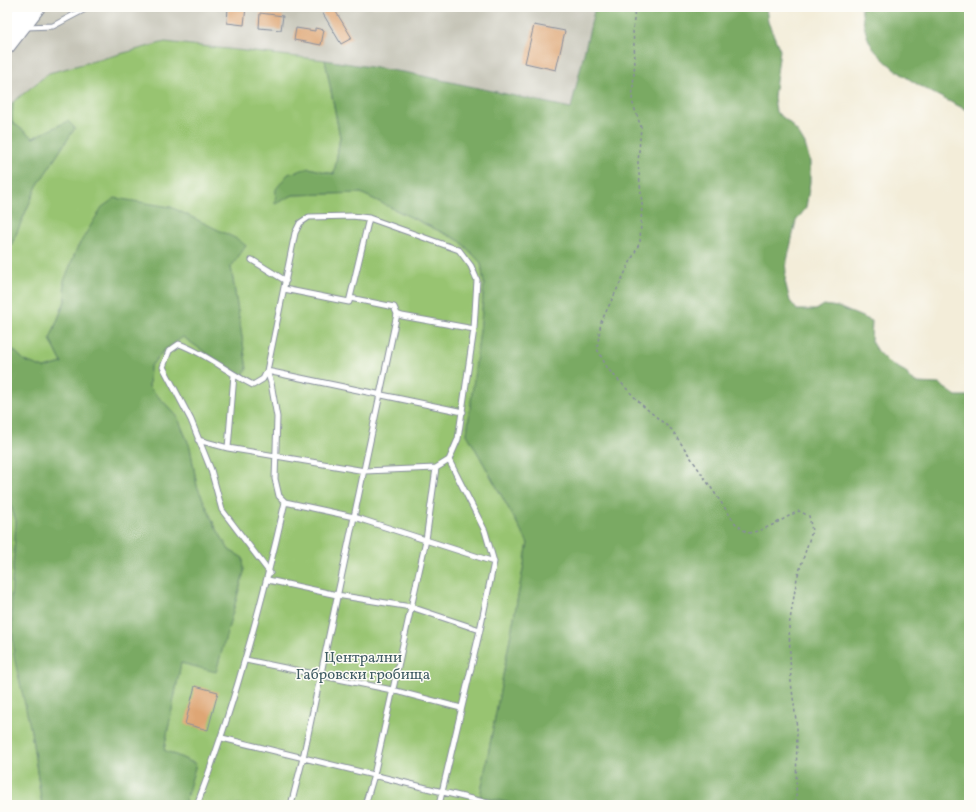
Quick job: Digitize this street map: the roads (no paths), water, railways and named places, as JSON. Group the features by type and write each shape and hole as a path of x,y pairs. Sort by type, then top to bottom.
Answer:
{"main road":[{"path":"7,28 23,7"},
{"path":"7,47 38,7"}],"lane":[{"path":"23,27 53,26 89,7"},
{"path":"198,440 228,448 364,471 436,468 449,460 458,439 474,330 477,280 471,266 459,250 369,218 331,215 309,217 300,223 295,233 286,281 263,379 253,385 234,375 195,350 179,344 169,351 163,367 191,420 198,440 211,470 222,510 270,574"},
{"path":"284,289 349,302 369,218"},
{"path":"252,260 286,281"},
{"path":"291,805 303,758 337,595 382,394 397,314 394,307 350,298"},
{"path":"397,314 474,330"},
{"path":"266,371 463,412"},
{"path":"266,371 271,383 277,417 276,488 278,496 285,502 354,517 494,562"},
{"path":"228,448 234,375"},
{"path":"439,805 480,630 494,562 492,550 485,532 449,460"},
{"path":"365,805 374,775 426,540 436,468"},
{"path":"197,805 222,738 246,660 270,574 285,502"},
{"path":"268,580 337,595 410,607 480,630"},
{"path":"246,660 392,690 461,708"},
{"path":"222,738 496,805"}],"park label":[{"name":"Централни Габровски гробища","path":"363,666"}]}
